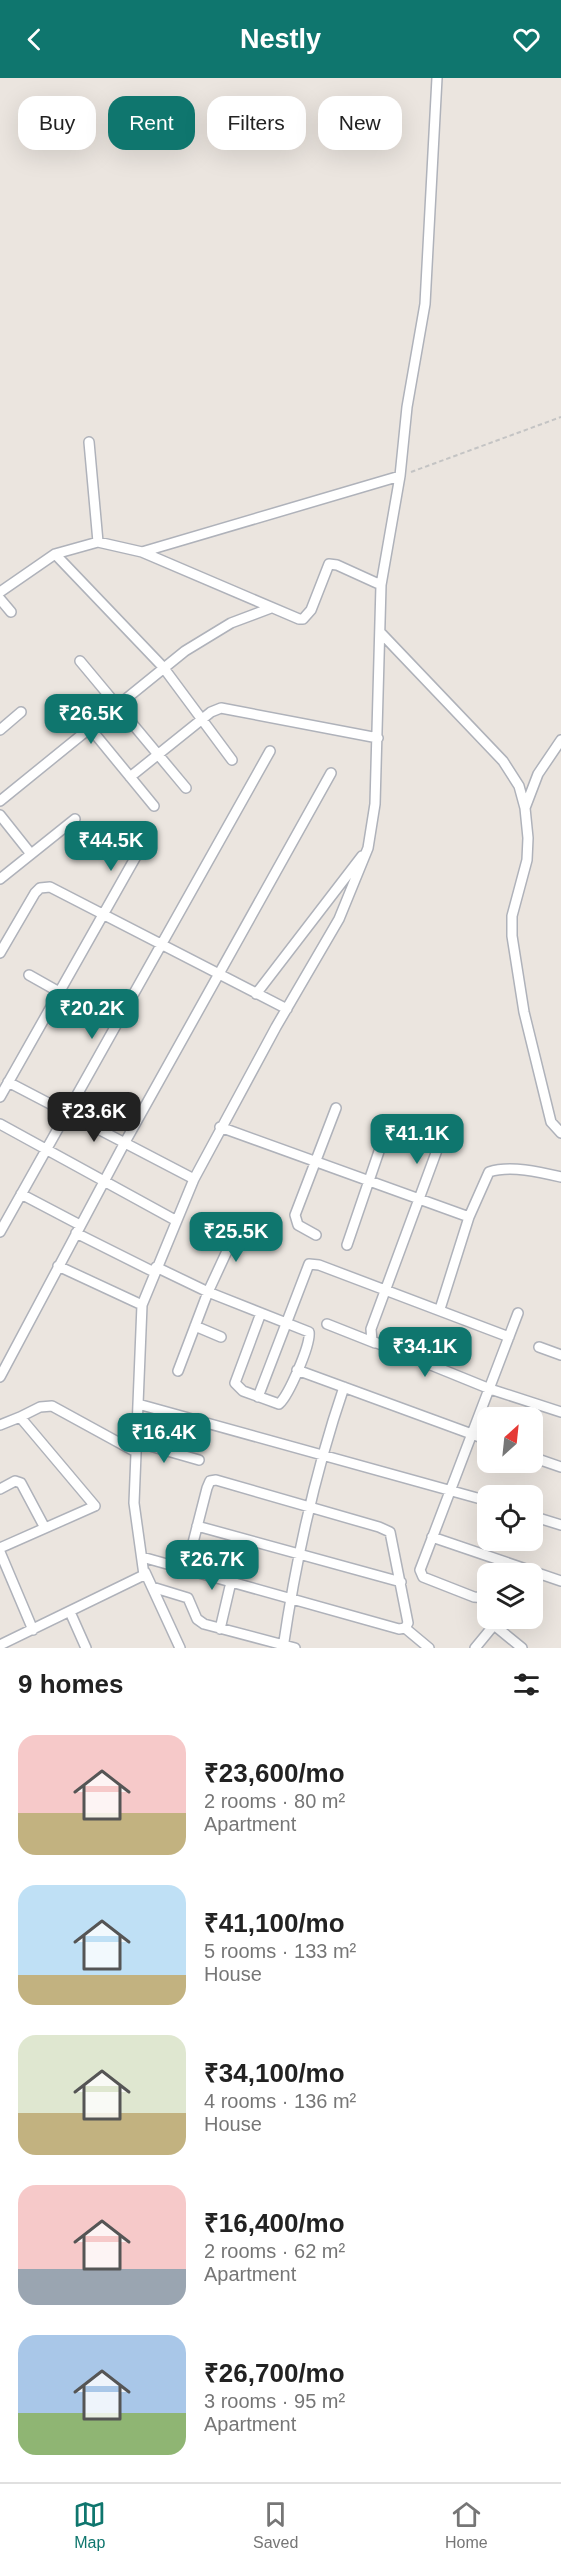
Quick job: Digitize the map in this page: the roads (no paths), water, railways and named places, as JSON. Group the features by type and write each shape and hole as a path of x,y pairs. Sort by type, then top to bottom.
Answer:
{"street":[{"path":"180,1648 145,1572 134,1503 142,1305 194,1179 220,1127 339,919 368,848 375,804 381,585 400,476 406,407 425,304 437,78"},
{"path":"89,442 98,542"},
{"path":"142,552 400,476"},
{"path":"0,592 55,554 98,542 142,552 292,618 303,619 310,610 329,564 337,565 381,585"},
{"path":"55,554 163,667 232,760"},
{"path":"0,599 11,612"},
{"path":"0,801 163,667 216,632 271,608"},
{"path":"380,632 503,761 519,786 525,808 527,860 512,916 514,953 524,1012 551,1122 561,1133"},
{"path":"80,662 186,788"},
{"path":"130,777 202,719 221,708 237,709 378,738"},
{"path":"0,730 21,712"},
{"path":"90,728 154,806"},
{"path":"525,808 538,774 561,740"},
{"path":"0,1232 3,1219 21,1194 270,751"},
{"path":"1,1372 124,1144 331,773"},
{"path":"0,815 31,854"},
{"path":"0,879 75,819"},
{"path":"0,1097 142,844"},
{"path":"256,994 368,848"},
{"path":"0,953 40,888 50,887 287,1009"},
{"path":"29,975 116,1024"},
{"path":"8,1082 194,1179"},
{"path":"316,1235 297,1225 295,1221 336,1108"},
{"path":"0,1124 176,1220"},
{"path":"347,1245 388,1125"},
{"path":"220,1127 469,1217"},
{"path":"377,1344 372,1341 371,1329 440,1142"},
{"path":"440,1309 469,1217 489,1172 498,1169 540,1172 561,1177"},
{"path":"21,1194 78,1229 155,1270 304,1329 310,1335 297,1370 279,1404 243,1391 235,1383 261,1313"},
{"path":"178,1371 208,1292 240,1223"},
{"path":"258,1397 309,1264 319,1265 386,1288 509,1337"},
{"path":"58,1266 142,1305"},
{"path":"477,1597 423,1577 420,1570 518,1313"},
{"path":"327,1324 490,1389 561,1412"},
{"path":"195,1326 221,1337"},
{"path":"539,1347 561,1355"},
{"path":"297,1370 477,1436"},
{"path":"283,1646 290,1598 321,1454 344,1387"},
{"path":"138,1404 477,1498"},
{"path":"0,1425 40,1407 52,1406 136,1447 199,1460"},
{"path":"20,1417 95,1506 0,1550 33,1630"},
{"path":"543,1461 561,1467"},
{"path":"186,1570 207,1488 210,1481 216,1480 390,1532 408,1623 405,1628"},
{"path":"0,1489 15,1481 21,1483 45,1528"},
{"path":"543,1519 561,1525"},
{"path":"197,1526 401,1582"},
{"path":"432,1537 504,1563"},
{"path":"142,1557 399,1629 405,1628 429,1648"},
{"path":"0,1645 141,1579 145,1572"},
{"path":"543,1576 561,1581"},
{"path":"220,1629 231,1582"},
{"path":"152,1587 188,1598 196,1619 204,1624 295,1648"},
{"path":"70,1612 86,1648"},
{"path":"475,1648 494,1625 522,1648"}]}
